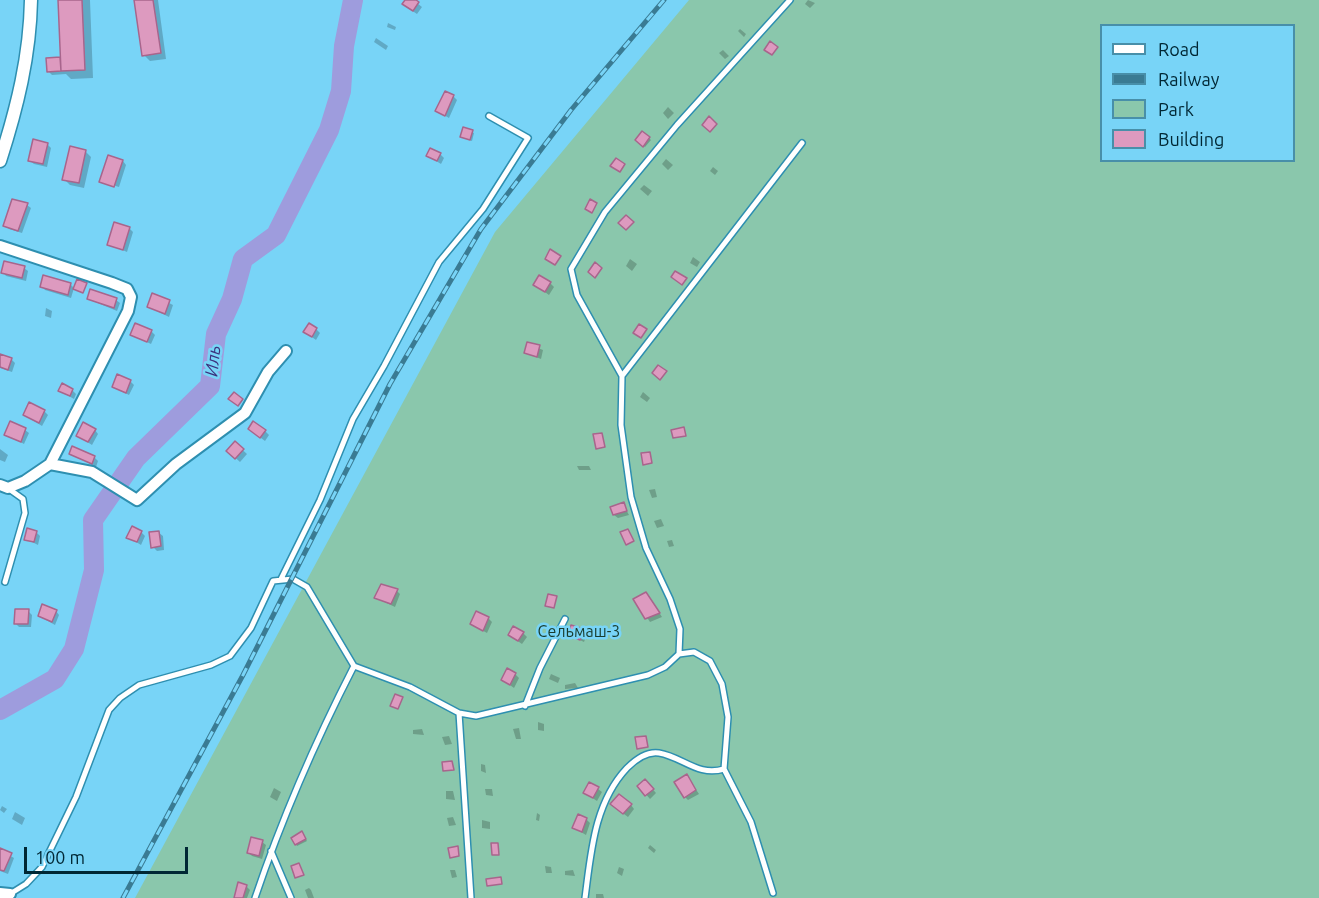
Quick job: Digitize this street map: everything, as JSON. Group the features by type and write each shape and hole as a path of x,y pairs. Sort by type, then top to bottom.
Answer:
{"street":[{"path":"0,161 19,103 31,31 31,0"},
{"path":"0,246 112,283 127,289 131,297 128,311 50,464 25,481 4,487"},
{"path":"50,464 92,472 137,500 176,464 245,413 268,372 286,351"}],"lane":[{"path":"679,654 680,629 670,598 646,548 631,497 621,425 622,376 577,295 571,269 605,212 677,125 790,0"},
{"path":"281,579 320,500 353,419 439,262 483,209 528,138 489,116"},
{"path":"622,376 802,143"},
{"path":"4,487 23,499 25,513 4,582"},
{"path":"5,893 26,884 42,867 76,797 109,710 139,685 211,665 230,656 251,628 273,581 281,579 293,579 307,587 354,666 410,687 459,713 476,716 648,675 665,667 679,654 694,652 710,661 722,684 728,717 724,769 751,822 773,893"},
{"path":"525,706 540,668 565,619"},
{"path":"255,898 271,851 327,718 354,666"},
{"path":"459,713 471,898"},
{"path":"585,898 592,846 603,804 619,777 637,758 657,752 697,769 714,772 724,769"},
{"path":"271,851 291,898"}],"green space":[{"name":"Сельмаш-3","path":"689,0 1319,0 1319,898 135,898 495,232"}],"building":[{"path":"58,0 82,0 85,70 61,71"},
{"path":"134,0 153,0 161,53 142,56"},
{"path":"405,0 419,2 413,11 402,4"},
{"path":"770,41 778,47 772,55 764,50"},
{"path":"60,57 61,71 47,72 46,58"},
{"path":"445,91 454,95 445,116 435,111"},
{"path":"709,116 717,124 710,132 702,125"},
{"path":"463,127 473,130 470,140 460,137"},
{"path":"642,131 650,137 643,147 635,140"},
{"path":"33,139 48,143 43,164 28,161"},
{"path":"70,146 86,150 79,183 62,180"},
{"path":"430,148 441,153 437,161 426,156"},
{"path":"108,155 123,160 114,187 99,182"},
{"path":"616,158 625,164 620,172 610,166"},
{"path":"12,199 28,203 18,231 3,226"},
{"path":"590,199 597,203 592,213 585,209"},
{"path":"626,215 634,222 626,230 618,223"},
{"path":"114,222 130,227 123,250 107,245"},
{"path":"550,249 561,256 555,265 545,259"},
{"path":"4,261 25,266 22,278 1,273"},
{"path":"595,262 602,268 595,278 588,272"},
{"path":"675,271 687,278 682,285 671,277"},
{"path":"43,275 71,283 68,295 40,287"},
{"path":"539,275 551,282 545,292 533,285"},
{"path":"77,279 87,283 83,293 73,289"},
{"path":"90,289 117,298 114,308 87,299"},
{"path":"152,293 170,300 165,314 147,307"},
{"path":"135,323 152,330 147,342 130,335"},
{"path":"309,323 317,328 312,337 303,332"},
{"path":"639,324 647,329 641,338 633,333"},
{"path":"527,342 540,345 537,357 524,353"},
{"path":"0,354 12,358 8,370 0,367"},
{"path":"658,365 667,371 660,380 652,373"},
{"path":"117,374 131,380 126,393 112,387"},
{"path":"62,383 73,389 70,396 58,391"},
{"path":"234,392 243,399 238,406 228,399"},
{"path":"29,402 45,410 39,423 23,415"},
{"path":"10,421 26,428 21,442 4,435"},
{"path":"253,421 266,430 260,438 248,429"},
{"path":"83,422 96,429 88,442 76,436"},
{"path":"684,427 686,436 673,438 671,430"},
{"path":"602,433 605,447 596,449 593,434"},
{"path":"235,441 244,449 235,459 226,451"},
{"path":"72,446 95,456 92,464 69,454"},
{"path":"650,452 652,463 643,465 641,453"},
{"path":"624,502 627,511 613,515 610,507"},
{"path":"132,526 142,531 137,542 126,538"},
{"path":"27,528 37,531 34,542 24,540"},
{"path":"628,529 634,541 626,545 620,532"},
{"path":"159,531 161,546 151,548 149,532"},
{"path":"381,584 398,589 391,604 374,598"},
{"path":"646,592 660,613 645,619 633,599"},
{"path":"548,594 557,596 554,608 545,606"},
{"path":"42,604 57,610 52,622 38,616"},
{"path":"15,609 29,609 28,624 14,624"},
{"path":"476,611 489,617 483,631 470,624"},
{"path":"571,625 584,629 580,640 568,635"},
{"path":"513,626 524,632 518,641 508,635"},
{"path":"507,668 516,673 510,685 501,680"},
{"path":"395,694 403,697 398,709 390,706"},
{"path":"646,736 648,747 637,749 635,737"},
{"path":"452,761 454,770 443,771 442,762"},
{"path":"687,774 696,790 684,798 674,782"},
{"path":"645,779 654,789 645,796 637,786"},
{"path":"589,782 599,787 593,798 583,793"},
{"path":"619,794 632,804 623,814 610,804"},
{"path":"578,814 587,818 582,832 572,828"},
{"path":"302,831 306,839 295,845 291,838"},
{"path":"251,837 263,840 259,856 247,853"},
{"path":"491,843 498,843 499,855 492,855"},
{"path":"458,846 459,856 450,858 448,848"},
{"path":"0,848 12,853 4,871 0,870"},
{"path":"299,863 304,875 295,878 291,866"},
{"path":"501,877 502,884 487,886 486,879"},
{"path":"238,882 247,885 243,898 234,898"}],"waterway":[{"name":"Иль","path":"0,710 55,679 74,649 94,570 93,520 136,458 210,386 216,334 232,299 243,259 276,235 329,130 341,91 344,46 353,0"}],"railway":[{"path":"123,898 243,675 390,384 481,229 571,110 664,0"}]}
